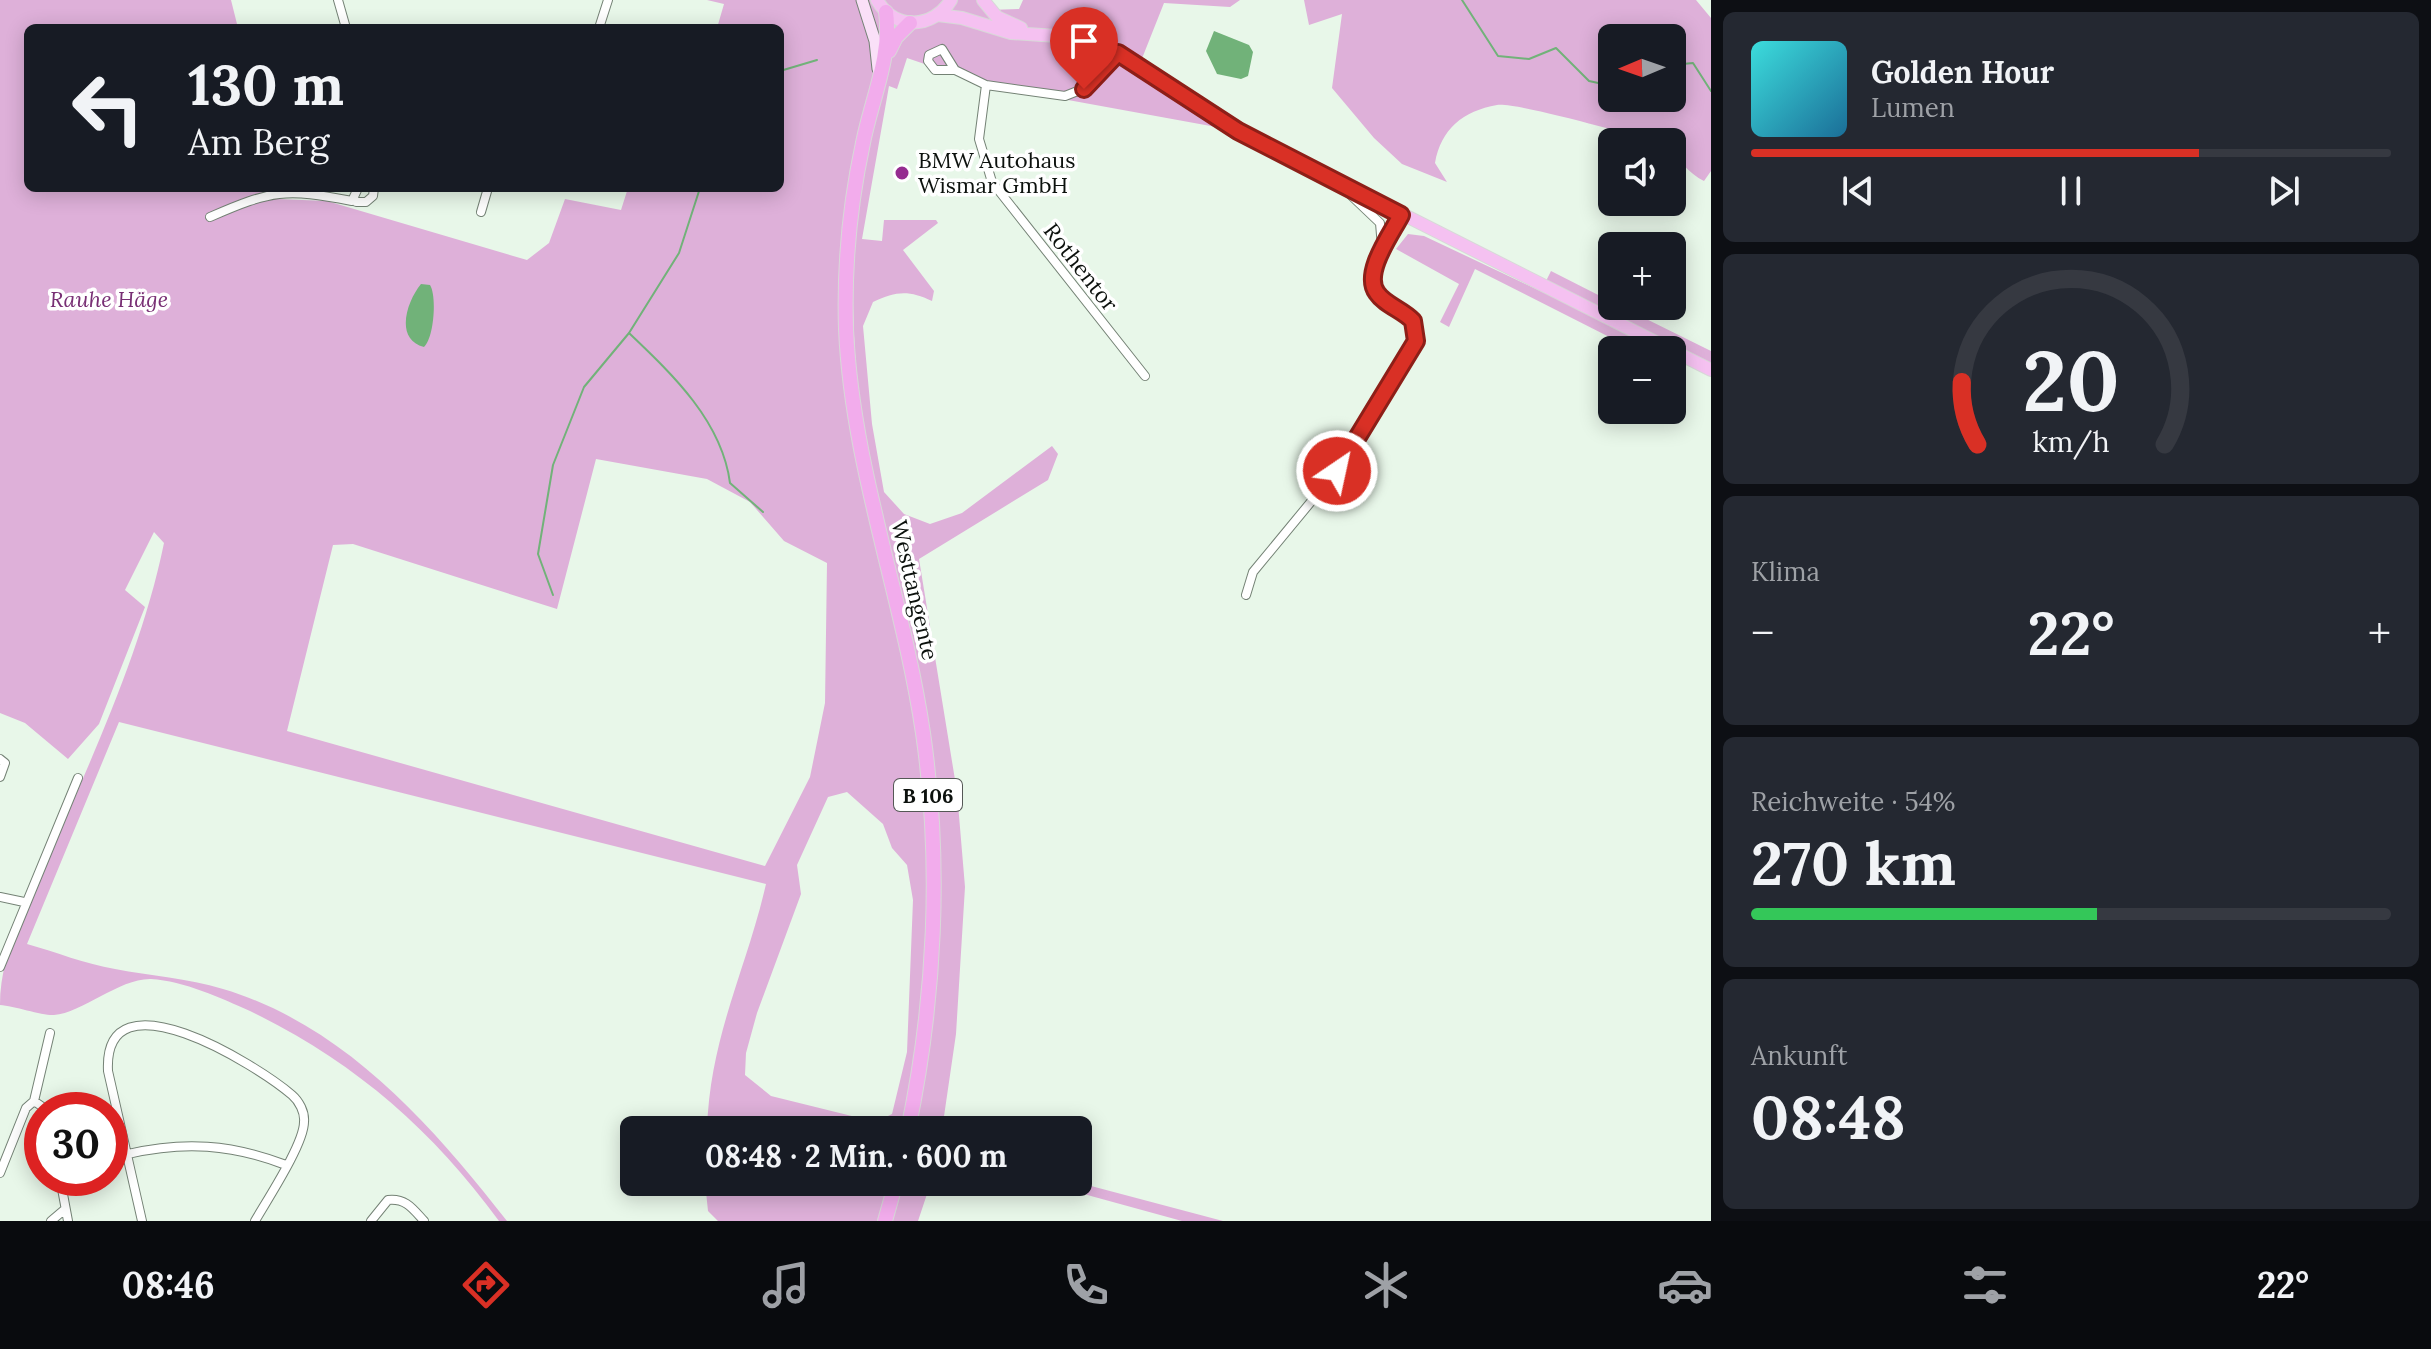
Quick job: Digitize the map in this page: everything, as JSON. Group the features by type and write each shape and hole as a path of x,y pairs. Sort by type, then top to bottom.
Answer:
{"highway":[{"name":"Westtangente","path":"882,6 881,70 854,194 846,279 846,327 864,466 909,661 923,734 929,799 933,928 922,1056 911,1116"},
{"name":"Westtangente","path":"881,70 896,37 910,23"},
{"path":"885,1221 892,1196"}],"main road":[{"path":"862,0 881,70"},
{"path":"938,15 951,0"},
{"path":"959,0 985,25"},
{"path":"983,0 1004,23 1091,41 1118,53 1238,131 1711,370"},
{"name":"B 106","path":"882,6 910,23"},
{"path":"910,23 938,15 1011,33 1054,35"}],"street":[{"path":"338,0 345,24"},
{"path":"600,24 608,0"},
{"path":"955,70 986,85 1069,95 1090,86 1118,53"},
{"name":"Rothentor","path":"986,85 979,139 992,182 1145,376"},
{"path":"1339,184 1380,223 1381,256"},
{"path":"210,217 283,192"},
{"path":"310,192 366,202 374,192"},
{"path":"354,198 356,192"},
{"path":"481,212 487,192"},
{"path":"1246,595 1253,572 1343,463 1414,349 1417,334 1413,321 1374,289 1373,274 1401,215"},
{"path":"0,759 5,763 0,777"},
{"path":"0,967 24,902 78,778"},
{"path":"0,897 24,902"},
{"path":"115,1092 107,1052 113,1040 129,1025 151,1023 186,1034 248,1067 293,1096 302,1109 304,1122 300,1142 255,1221"},
{"path":"36,1092 50,1033"},
{"path":"0,1173 24,1113"},
{"path":"142,1221 128,1154 159,1147 211,1145 250,1152 286,1165"},
{"path":"62,1196 68,1221"},
{"path":"371,1221 388,1200 396,1199 404,1200 424,1221"},
{"path":"51,1221 64,1210"}],"green space":[{"name":"Rauhe Häge","path":"0,0 231,0 237,24 24,24 24,192 275,192 277,199 327,201 527,260 549,243 565,199 621,210 627,192 784,192 784,24 718,24 724,4 707,0 983,0 989,10 1019,9 1023,0 1240,0 1230,7 1164,3 1139,66 1238,131 986,85 907,58 897,89 889,86 862,239 882,241 884,220 936,220 938,223 903,250 934,291 932,301 909,294 881,298 873,302 863,326 872,424 884,492 904,514 930,524 962,513 1052,446 1058,454 1048,480 919,559 957,792 965,887 956,1034 944,1116 916,1116 931,1014 935,956 937,898 932,783 916,667 873,482 859,401 853,293 854,238 851,237 846,300 848,363 856,425 911,671 929,782 932,932 929,982 910,1116 888,1116 892,1114 907,1052 913,900 907,865 892,848 883,824 847,792 828,797 797,865 801,894 757,1013 746,1053 745,1075 771,1096 852,1116 708,1116 722,1034 766,884 119,722 27,944 104,967 210,985 267,1005 308,1027 382,1082 416,1115 507,1221 499,1221 446,1156 388,1100 323,1052 227,1001 189,987 151,979 127,984 77,1008 54,1015 0,1005 6,960 13,937 106,724 145,616 164,543 154,532 125,590 145,607 99,724 68,759 25,723 0,713","holes":["596,459 707,479 750,502 784,541 827,563 825,703 810,777 765,866 287,731 333,545 353,544 557,609"]},
{"path":"1304,0 1696,0 1711,18 1711,171 1704,181 1686,167 1686,128 1604,128 1509,105 1474,112 1448,131 1435,163 1447,182 1402,164 1374,138 1332,88 1342,14 1309,25"},
{"path":"1408,234 1424,236 1635,336 1607,336 1475,269 1449,327 1440,322 1459,284 1396,249"},
{"path":"1551,271 1598,295 1598,308 1546,281"},
{"path":"1622,320 1648,320 1681,336 1653,336"},
{"path":"1686,339 1711,351 1711,366 1686,353"},
{"path":"1092,1186 1223,1221 1182,1221 1091,1196"},
{"path":"706,1196 892,1196 885,1221 718,1221 708,1211"},
{"path":"897,1196 926,1196 918,1221 890,1221"}],"shaded area":[{"path":"1214,31 1249,45 1253,52 1248,76 1241,79 1217,74 1206,51"},
{"path":"421,284 430,285 434,307 432,326 424,347 415,343 406,328 411,300"}],"waterway":[{"path":"1462,0 1498,56 1529,59 1556,48 1589,81 1598,83"},
{"path":"784,70 817,60"},
{"path":"1686,64 1693,63 1711,91"},
{"path":"553,595 538,554 553,465 584,387 629,333 679,253 699,192"},
{"path":"629,333 693,400 717,439 730,483 763,512"}],"place":[{"name":"BMW Autohaus Wismar GmbH","path":"902,173"}],"route":[{"path":"1084,89 1118,53 1238,131 1401,215 1373,274 1373,284 1381,298 1413,321 1417,334 1414,349 1337,471"}]}
